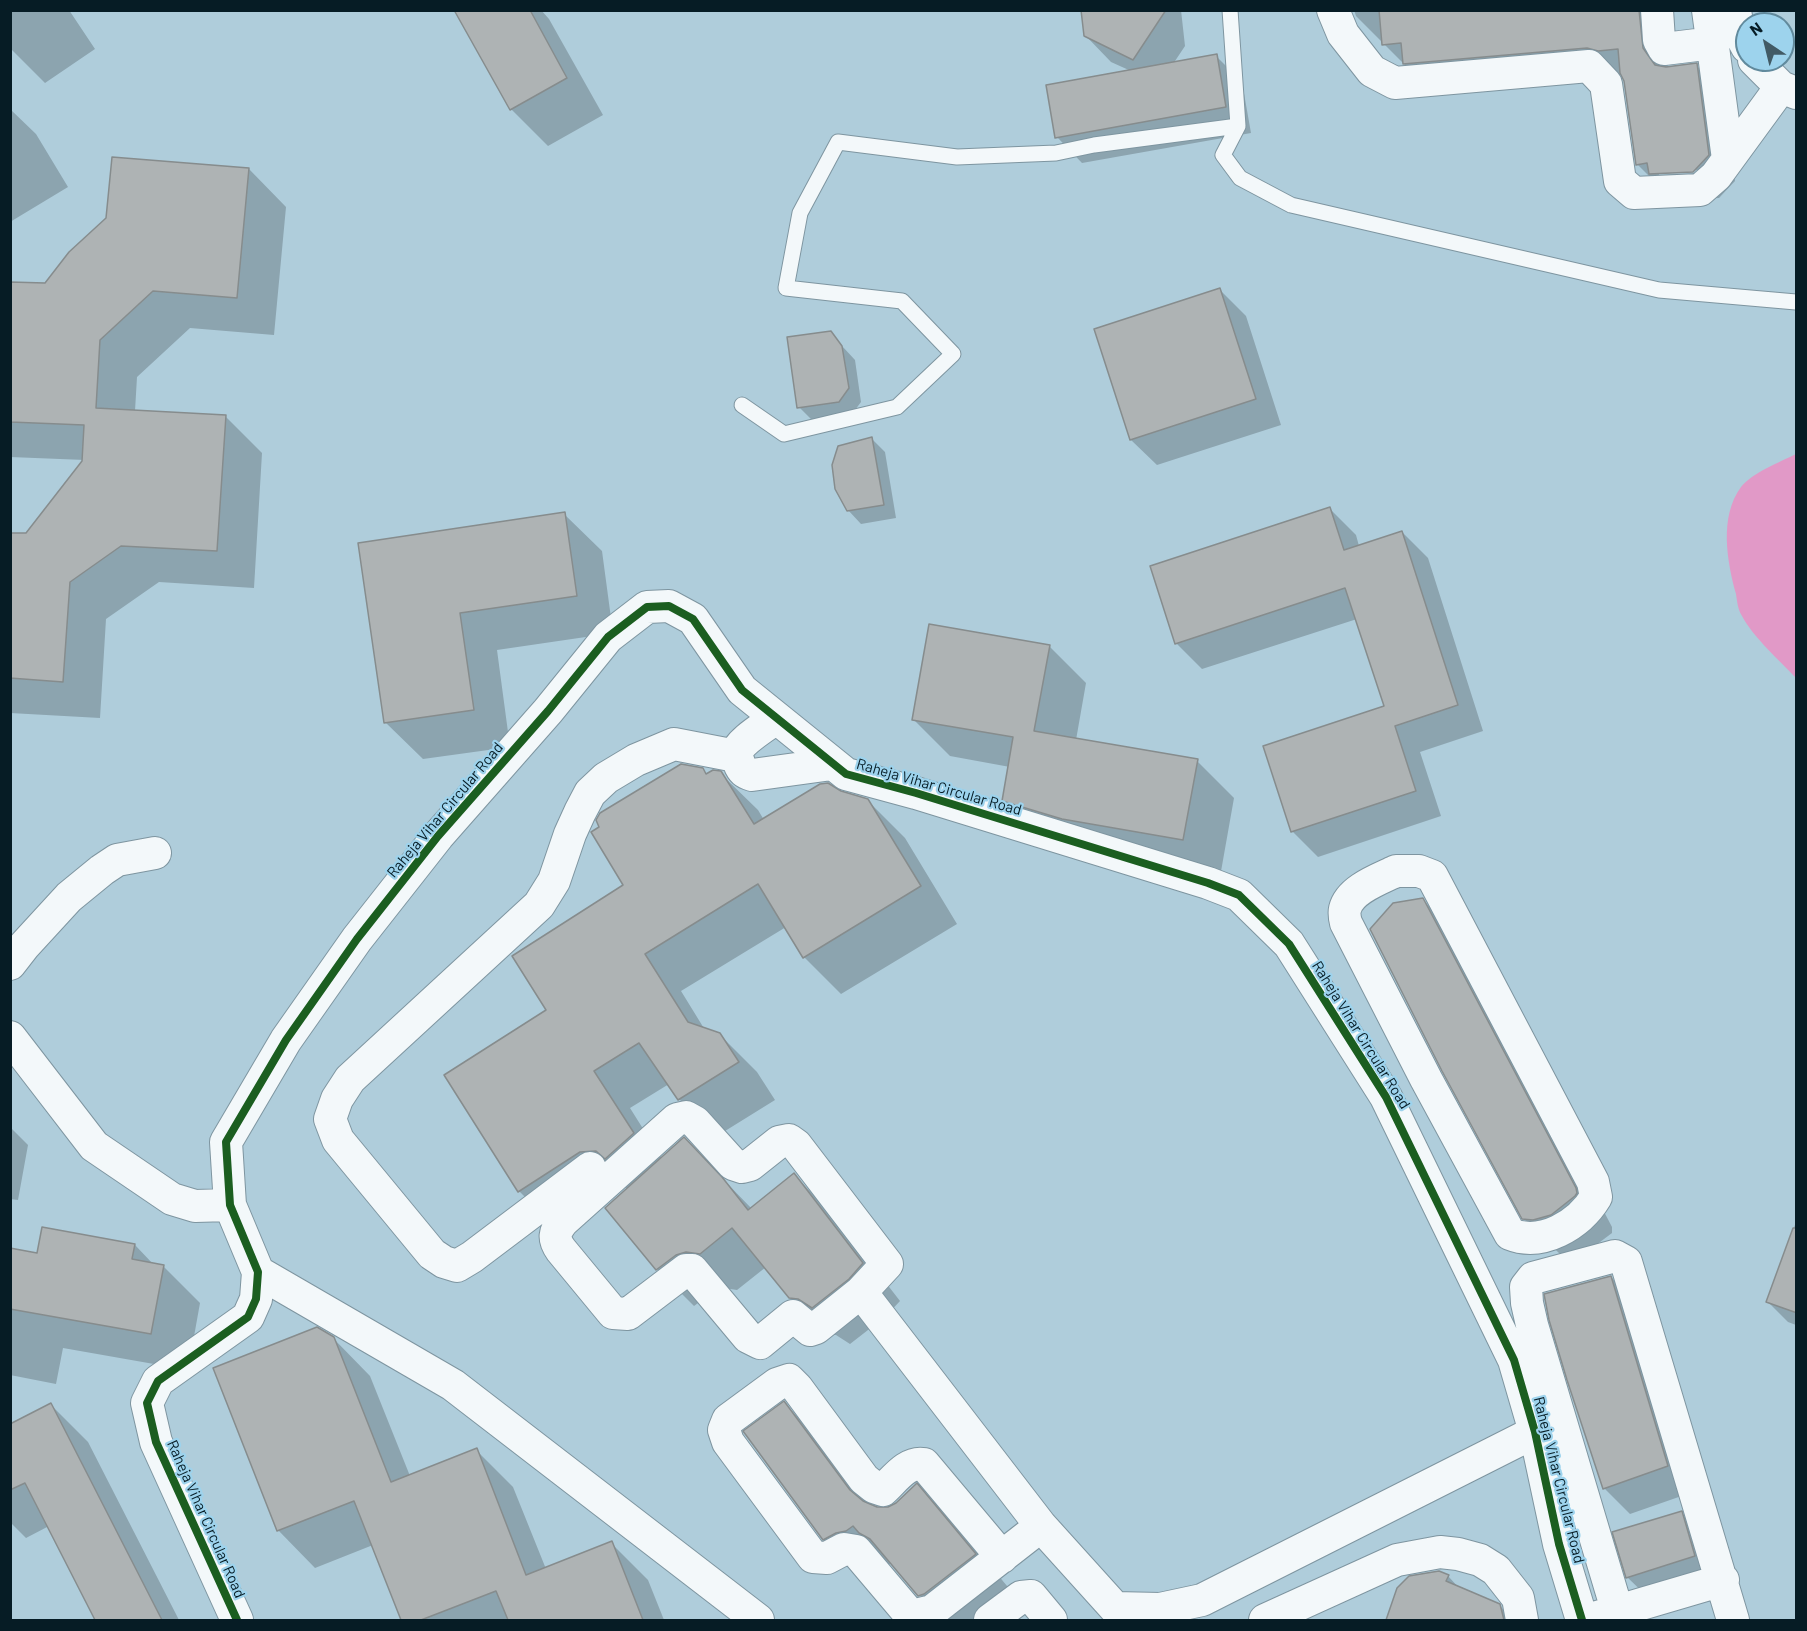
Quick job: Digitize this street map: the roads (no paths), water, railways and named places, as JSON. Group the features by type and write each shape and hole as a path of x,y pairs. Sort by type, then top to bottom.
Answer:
{"street":[{"path":"1333,10 1343,34 1372,71 1395,83 1589,66 1606,84 1620,181 1634,193 1700,190 1716,176 1728,159 1789,90 1768,72"},
{"path":"1657,10 1659,40 1664,49 1713,43"},
{"path":"1708,10 1728,159"},
{"name":"Raheja Vihar Circular Road","path":"237,1620 156,1442 147,1403 158,1381 248,1317 256,1299 258,1272 230,1205 226,1142 286,1040 357,939 438,836 548,711 608,637 647,607 669,606 693,618 742,690 846,774 916,793 1208,882 1239,895 1289,944 1386,1097 1514,1360 1535,1431 1559,1544 1583,1620"},
{"path":"776,718 737,750 736,756 741,770 752,776 832,764"},
{"path":"590,1168 457,1266 444,1262 432,1254 338,1140 330,1119 337,1099 350,1079 539,905 554,881 570,834 590,793 606,778 636,760 674,744 736,756"},
{"path":"10,964 69,897 102,870 117,860 155,853"},
{"path":"1396,871 1419,871 1431,876 1593,1182 1596,1197 1587,1211 1560,1231 1534,1239 1519,1238 1510,1234 1426,1079 1346,923 1344,910 1350,898 1368,885 1396,871"},
{"path":"10,1036 94,1146 172,1199 195,1206 230,1205"},
{"path":"1386,1097 1426,1079"},
{"path":"687,1117 733,1164 742,1167 750,1165 778,1142 789,1140 796,1146 887,1264 861,1292 816,1328 810,1330 793,1316 760,1343 748,1336 692,1270 686,1270 628,1314 613,1313 555,1243 555,1236 563,1221 677,1119 687,1117"},
{"path":"1619,1616 1532,1325 1526,1287 1533,1278 1615,1256 1626,1262 1723,1580 1733,1620"},
{"path":"258,1272 453,1385 758,1620"},
{"path":"861,1292 1041,1526 1105,1614 1160,1609 1202,1600 1535,1431"},
{"path":"1002,1557 924,1464 917,1463 908,1467 883,1490 874,1487 864,1479 789,1380 777,1384 728,1420 724,1430 728,1442 813,1557 827,1558 844,1549 856,1551 911,1616 932,1611 1002,1557 1041,1526"},
{"path":"1265,1620 1397,1560 1440,1552 1480,1560 1496,1570 1518,1598 1522,1620"},
{"path":"1583,1620 1619,1616 1723,1580"},
{"path":"990,1620 1022,1597 1031,1596 1051,1620"}],"lane":[{"path":"1230,10 1238,126 1223,155 1240,178 1291,205 1659,290 1797,302"},
{"path":"742,405 784,434 897,407 953,354 902,301 786,288 800,213 837,142 957,157 1056,153 1094,145 1238,126"}]}
